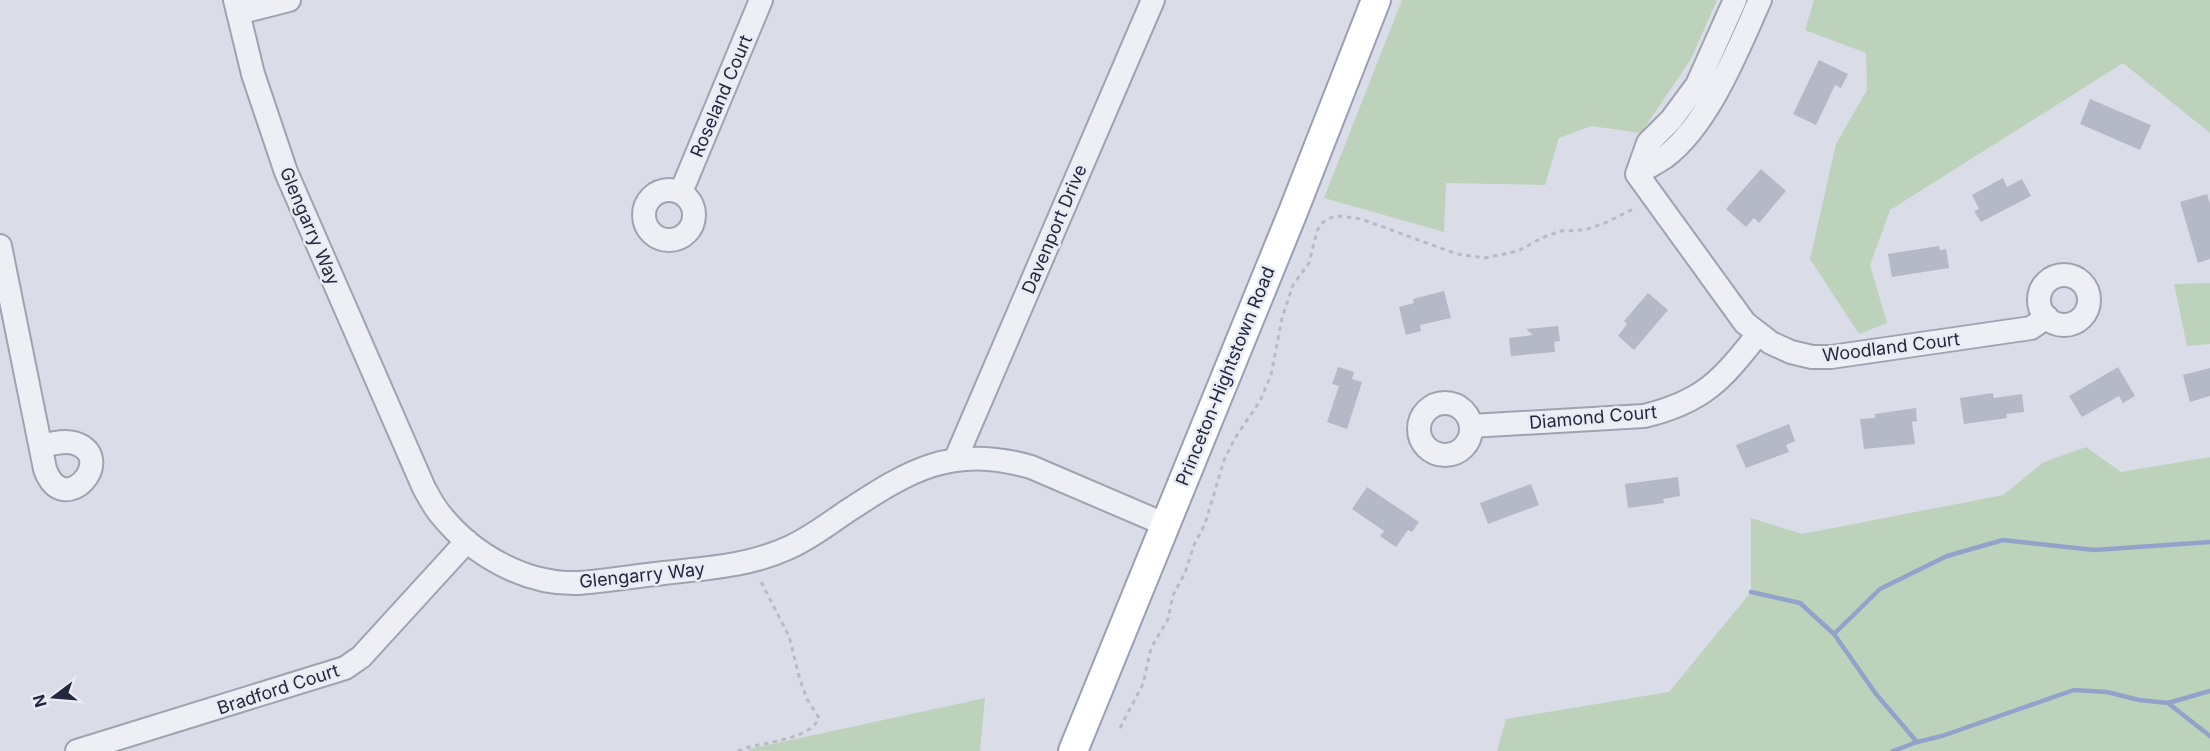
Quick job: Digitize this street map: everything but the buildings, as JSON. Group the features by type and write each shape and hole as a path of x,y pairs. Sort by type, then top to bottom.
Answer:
{"main road":[{"name":"Princeton-Hightstown Road","path":"1073,751 1293,212 1376,0"}],"street":[{"path":"237,6 289,0"},
{"name":"Roseland Court","path":"681,192 761,0"},
{"name":"Davenport Drive","path":"956,458 1153,0"},
{"path":"1637,174 1648,143 1671,120 1697,85 1735,0"},
{"path":"1637,174 1666,156 1690,131 1717,91 1760,0"},
{"name":"Glengarry Way","path":"237,6 253,74 285,172 424,488 440,514 467,542 488,557 512,569 539,578 578,583 732,566 788,549 910,472 956,458 983,457 1008,460 1031,467 1164,524"},
{"name":"Woodland Court","path":"1637,174 1745,323 1771,343 1791,352 1812,357 1831,357 2031,328 2047,317"},
{"path":"0,246 5,295 41,446"},
{"name":"Diamond Court","path":"1471,426 1644,416 1668,410 1691,400 1710,388 1728,371 1758,334"},
{"name":"Bradford Court","path":"77,751 345,668 361,657 467,542"}],"path":[{"path":"1120,728 1143,684 1151,648 1168,619 1173,595 1185,573 1194,545 1205,524 1224,460 1260,401 1271,375 1282,318 1293,285 1309,263 1317,231 1322,223 1340,216 1361,219 1457,254 1485,258 1518,251 1560,231 1585,230 1605,223 1633,208"},
{"path":"738,751 752,745 772,743 802,733 817,723 819,718 807,699 800,680 789,636 758,575"}],"green space":[{"path":"1402,0 1717,0 1691,59 1641,133 1591,126 1559,138 1545,185 1446,183 1444,232 1324,198"},
{"path":"1814,0 2210,0 2210,133 2123,63 1890,210 1870,265 1887,323 1859,334 1810,259 1836,144 1867,90 1866,53 1805,30"},
{"path":"2210,283 2210,344 2187,346 2174,284"},
{"path":"2086,447 2121,472 2210,457 2210,751 1497,751 1506,719 1669,692 1751,592 1751,518 1802,534 2003,495 2044,462"},
{"path":"985,698 980,751 749,751 749,749"}],"waterway":[{"path":"1834,634 1880,589 1947,556 2003,540 2094,550 2210,542"},
{"path":"1751,592 1800,603 1834,634 1876,694 1917,742"},
{"path":"1893,751 2074,690 2107,692 2139,700 2168,703 2210,691"},
{"path":"2168,703 2210,736"}]}
